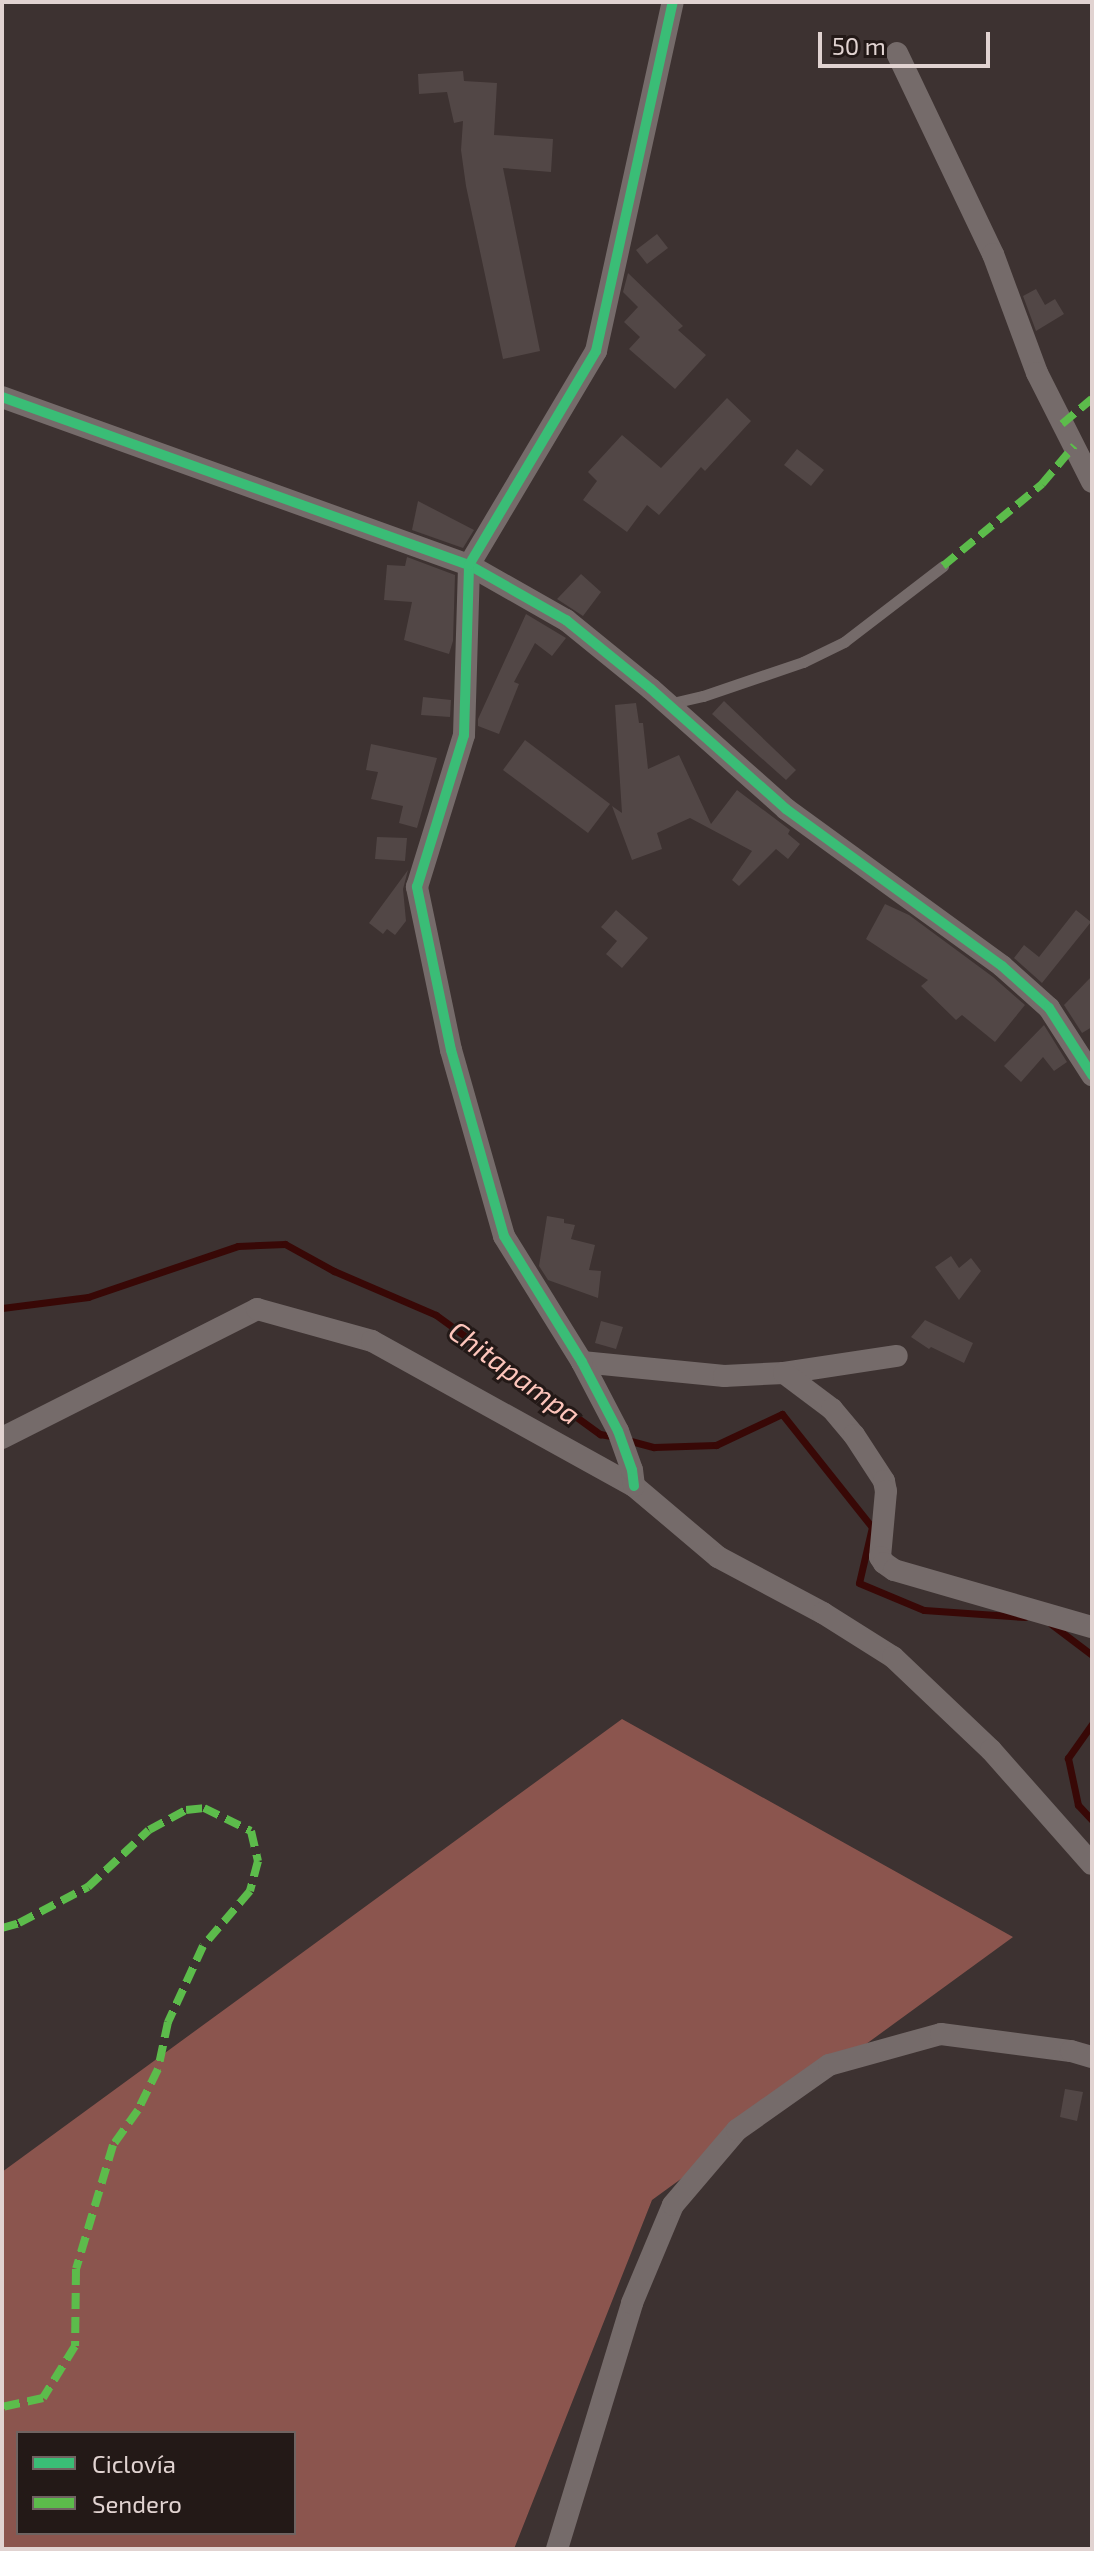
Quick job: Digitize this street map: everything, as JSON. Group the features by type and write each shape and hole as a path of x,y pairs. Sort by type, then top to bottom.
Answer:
{"street":[{"path":"633,1478 618,1431 582,1362 504,1236 451,1050 417,887 464,735 469,565 596,351 673,2"},
{"path":"897,53 993,254 1037,373 1092,482"},
{"path":"2,397 469,565 566,620 668,704 786,809 1002,966 1049,1008 1092,1075"},
{"path":"2,1438 257,1309 372,1341 633,1478 718,1557 823,1613 893,1657 991,1750 1092,1864"},
{"path":"582,1362 724,1376 784,1373 897,1356"},
{"path":"784,1373 832,1409 854,1435 884,1481 880,1557 884,1563 894,1570 1092,1627"},
{"path":"557,2549 632,2303 673,2205 737,2130 829,2065 941,2034 1071,2051 1092,2057"}],"lane":[{"path":"668,704 703,696 803,662 844,642 943,566"}],"shaded area":[{"path":"622,1719 1013,1937 652,2200 514,2549 2,2549 2,2172"}],"building":[{"path":"463,71 464,81 497,83 494,135 553,139 551,172 503,168 540,351 503,359 466,186 461,150 463,121 454,123 447,92 419,94 418,74"},
{"path":"657,234 668,248 647,264 636,250"},
{"path":"628,273 683,326 678,330 706,355 675,389 629,349 640,337 624,322 638,307 623,292"},
{"path":"1036,289 1045,305 1055,299 1064,314 1036,331 1023,296"},
{"path":"727,398 751,421 705,471 701,467 659,515 647,505 627,532 583,500 597,481 588,472 622,435 661,468"},
{"path":"797,449 824,470 811,486 784,465"},
{"path":"418,501 474,530 463,548 412,530"},
{"path":"407,557 455,575 453,641 449,654 404,640 412,602 384,600 387,565 405,566"},
{"path":"581,574 601,592 583,616 557,599"},
{"path":"526,614 566,638 552,656 535,643 514,682 519,684 499,734 478,726 478,719"},
{"path":"423,697 451,700 450,717 421,715"},
{"path":"724,701 796,770 786,780 712,714"},
{"path":"636,703 639,723 643,723 648,769 679,755 711,824 737,790 790,830 788,834 800,844 788,859 776,849 739,886 732,880 752,851 690,818 657,833 662,849 632,860 612,806 622,813 615,705"},
{"path":"525,740 610,804 588,833 503,770"},
{"path":"371,744 437,758 417,828 399,823 403,806 371,799 378,772 366,770"},
{"path":"377,837 407,838 405,861 375,859"},
{"path":"408,870 403,889 406,921 395,935 387,929 383,934 369,923"},
{"path":"885,904 909,915 993,977 1025,1005 995,1042 962,1015 956,1020 921,986 928,980 866,939"},
{"path":"616,910 648,938 622,968 606,954 617,941 601,927"},
{"path":"1076,910 1091,922 1042,983 1014,958 1024,945 1039,957"},
{"path":"1092,976 1092,1027 1082,1033 1064,1005"},
{"path":"1044,1025 1067,1062 1054,1071 1043,1057 1021,1082 1004,1066"},
{"path":"547,1216 575,1225 571,1239 595,1245 589,1270 601,1271 598,1298 548,1280 539,1266"},
{"path":"951,1256 959,1268 971,1258 981,1271 959,1300 935,1267"},
{"path":"925,1320 973,1343 964,1363 931,1347 929,1349 911,1337"},
{"path":"601,1321 623,1327 616,1349 595,1343"},
{"path":"1065,2089 1083,2092 1077,2121 1060,2117"}],"waterway":[{"name":"Chitapampa","path":"2,1308 88,1297 238,1246 285,1244 334,1271 436,1315 600,1434 615,1437"},
{"name":"Chitapampa","path":"627,1440 654,1447 716,1445 782,1414 872,1527 859,1583 924,1610 1025,1617"},
{"name":"Chitapampa","path":"1051,1624 1092,1655"},
{"name":"Chitapampa","path":"1092,1724 1068,1758 1078,1805 1092,1820"}],"marked path":[{"path":"1062,424 1092,399"},
{"path":"943,566 1042,484 1074,446"},
{"path":"2,1928 19,1923 88,1887 149,1830 186,1810 204,1808 251,1831 258,1861 250,1891 203,1946 168,2022 158,2069 138,2110 113,2145 76,2269 75,2346 43,2398 2,2407"}],"cycle path":[{"path":"634,1486 632,1470 618,1431 582,1362 504,1236 451,1050 417,887 464,735 469,565 596,351 673,2"},
{"path":"2,397 469,565 566,620 651,689 786,809 1002,966 1049,1008 1092,1075"}]}
